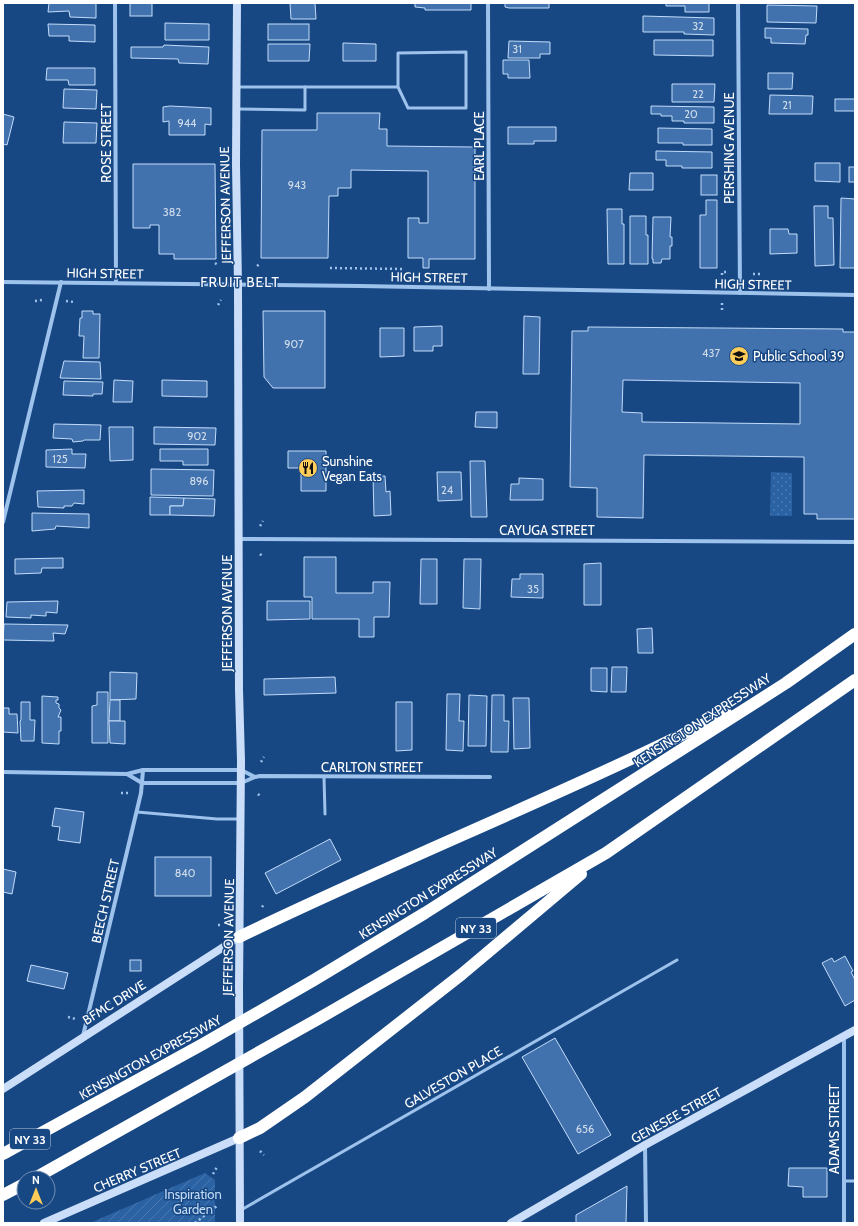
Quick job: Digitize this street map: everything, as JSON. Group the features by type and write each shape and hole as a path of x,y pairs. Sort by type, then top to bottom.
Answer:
{"highway":[{"name":"KENSINGTON EXPRESSWAY","path":"3,1154 203,1044 314,980 425,913 786,683 855,634"},
{"name":"NY 33","path":"49,1170 318,1019 606,853 855,680"},
{"path":"239,937 693,730 786,683"},
{"path":"239,1138 260,1128 305,1098 462,974 606,853"},
{"path":"3,1196 16,1189"}],"street":[{"name":"ROSE STREET","path":"115,3 116,283"},
{"name":"JEFFERSON AVENUE","path":"237,3 238,539 241,770 239,937 240,1223"},
{"name":"EARL PLACE","path":"488,3 489,289"},
{"name":"PERSHING AVENUE","path":"738,3 740,293"},
{"name":"HIGH STREET","path":"3,282 238,284 855,295"},
{"path":"3,522 61,282"},
{"name":"CAYUGA STREET","path":"238,539 855,542"},
{"name":"CARLTON STREET","path":"3,772 127,774 143,770 241,770 255,777"},
{"name":"BEECH STREET","path":"83,1036 137,812 141,793 143,770"},
{"path":"127,774 142,783"},
{"name":"CARLTON STREET","path":"142,783 241,783 255,777 490,777"},
{"name":"BFMC DRIVE","path":"3,1089 83,1036 239,937"},
{"name":"GENESEE STREET","path":"511,1223 645,1145 855,1030"},
{"name":"ADAMS STREET","path":"844,1036 844,1223"},
{"name":"CHERRY STREET","path":"44,1223 239,1138"},
{"path":"645,1145 646,1223"}],"lane":[{"path":"398,52 466,52 466,108 408,108 398,88 398,52"},
{"path":"236,87 398,88"},
{"path":"236,109 305,110 305,87"},
{"path":"324,777 324,814"},
{"path":"137,812 217,819 241,819"},
{"name":"GALVESTON PLACE","path":"240,1211 677,960"},
{"path":"844,1181 855,1181"}],"path":[{"path":"215,263 219,266"},
{"path":"257,266 261,263"},
{"path":"330,268 405,268"},
{"path":"722,280 722,272 729,272"},
{"path":"753,274 760,274"},
{"path":"35,301 42,300"},
{"path":"218,305 220,300"},
{"path":"66,301 74,302"},
{"path":"722,303 722,311"},
{"path":"260,526 263,521"},
{"path":"261,762 264,757"},
{"path":"120,793 128,793"},
{"path":"262,907 265,904"},
{"path":"109,1003 113,1000"},
{"path":"68,1017 76,1019"},
{"path":"260,1151 264,1155"},
{"path":"213,1174 217,1167"},
{"path":"194,1223 217,1206"}],"green space":[{"path":"771,472 792,473 792,516 770,516"},
{"name":"Inspiration Garden","path":"205,1173 215,1180 215,1223 90,1223"}],"building":[{"path":"49,3 96,3 96,18 70,17 69,11 48,12"},
{"path":"130,3 152,3 152,16 130,16"},
{"path":"290,3 315,3 316,19 291,19"},
{"path":"415,3 471,3 471,10 425,10 425,8 415,7"},
{"path":"505,3 549,3 549,8 509,8 505,7"},
{"path":"666,3 709,3 709,12 685,12 685,6 666,6"},
{"path":"767,5 817,6 816,23 767,22"},
{"path":"643,16 714,18 714,35 684,34 684,32 643,32"},
{"path":"165,23 209,24 209,40 165,40"},
{"path":"48,24 95,25 95,42 69,41 69,36 49,36"},
{"path":"268,24 309,24 309,40 268,40"},
{"path":"765,28 808,29 808,35 806,35 805,44 771,43 771,38 765,38"},
{"path":"654,40 713,40 713,56 654,55"},
{"path":"509,41 550,42 550,54 540,54 540,58 508,58"},
{"path":"343,43 376,44 376,61 343,61"},
{"path":"268,44 310,44 309,61 268,61"},
{"path":"164,45 209,47 208,64 179,63 178,59 131,58 131,47 163,47"},
{"path":"503,60 529,60 530,78 508,78 508,74 503,74"},
{"path":"47,68 95,68 95,85 69,85 68,80 46,80"},
{"path":"768,73 793,73 792,89 768,89"},
{"path":"672,84 715,84 714,102 672,102"},
{"path":"64,89 97,90 96,109 63,108"},
{"path":"770,95 813,96 812,114 769,114"},
{"path":"835,99 855,99 855,111 835,111"},
{"path":"651,106 714,107 714,123 684,123 684,121 672,121 672,116 651,114"},
{"path":"163,107 211,108 211,125 205,124 205,135 169,135 169,121 163,122"},
{"path":"317,113 380,113 379,129 387,129 387,146 475,147 475,259 429,259 429,268 423,268 423,258 408,258 408,218 419,218 419,223 428,223 428,171 351,170 351,188 338,188 338,196 329,196 328,258 261,258 262,130 317,130"},
{"path":"3,114 14,117 7,145 3,144"},
{"path":"64,122 97,123 96,143 63,143"},
{"path":"508,127 556,127 556,141 534,141 534,144 508,144"},
{"path":"658,128 712,129 712,145 658,143"},
{"path":"656,151 712,152 712,168 682,168 682,166 666,166 666,160 656,160"},
{"path":"815,163 840,163 840,182 815,181"},
{"path":"133,164 215,164 216,259 174,259 174,254 159,254 159,225 150,225 150,228 133,228"},
{"path":"849,167 855,167 855,182 849,182"},
{"path":"630,173 653,173 653,190 629,190"},
{"path":"701,175 717,175 717,195 701,195"},
{"path":"841,198 855,199 855,268 840,268"},
{"path":"706,200 717,200 717,268 700,268 700,215 706,215"},
{"path":"814,206 828,206 828,218 833,218 834,265 815,266"},
{"path":"607,209 622,209 622,224 624,224 624,264 608,264"},
{"path":"630,216 646,216 646,235 648,235 648,264 630,264"},
{"path":"653,217 671,217 670,237 672,237 672,246 670,246 670,259 662,259 661,263 653,263 652,259"},
{"path":"770,229 788,229 789,234 797,234 797,253 770,254"},
{"path":"82,311 93,311 93,314 100,314 99,358 83,358 84,336 79,336"},
{"path":"263,311 325,311 325,388 273,388 264,377"},
{"path":"524,316 540,317 539,374 523,374"},
{"path":"442,326 442,346 433,346 433,351 414,351 414,327"},
{"path":"588,327 843,329 843,332 855,332 855,519 817,519 817,514 804,514 804,457 644,455 643,518 597,517 597,488 570,487 572,331 588,331","holes":["623,380 800,383 800,424 642,422 642,413 622,412"]},
{"path":"380,328 404,328 404,356 380,357"},
{"path":"64,361 100,362 101,379 60,378"},
{"path":"114,380 133,381 132,402 113,402"},
{"path":"162,380 207,381 207,397 162,396"},
{"path":"64,381 103,382 102,394 93,394 93,396 63,395"},
{"path":"476,412 497,412 497,428 475,427"},
{"path":"54,424 101,425 100,440 73,442 72,439 53,438"},
{"path":"109,427 133,427 133,460 110,461"},
{"path":"154,427 216,428 215,445 154,444"},
{"path":"72,449 72,454 86,454 85,468 46,467 46,450"},
{"path":"160,449 208,449 208,465 183,465 183,461 160,461"},
{"path":"288,451 326,451 326,491 301,491 301,468 288,468"},
{"path":"470,461 485,461 487,517 471,517"},
{"path":"151,469 214,470 213,496 151,495"},
{"path":"437,472 461,472 462,500 438,501"},
{"path":"373,476 385,476 386,492 390,491 391,515 374,516"},
{"path":"519,478 543,479 543,500 510,500 511,484 519,484"},
{"path":"84,490 84,504 74,503 72,506 64,506 64,508 38,507 37,491"},
{"path":"150,497 184,498 183,506 170,506 170,515 150,515"},
{"path":"184,498 215,499 214,516 170,515 170,506 183,506"},
{"path":"32,513 89,514 89,528 56,526 55,529 32,531"},
{"path":"304,557 336,557 336,593 373,593 373,582 390,582 389,617 374,617 374,637 359,637 359,619 312,619 312,597 304,597"},
{"path":"63,558 63,568 42,568 41,573 15,574 15,559"},
{"path":"421,559 437,559 437,604 420,604"},
{"path":"464,559 481,559 480,609 463,608"},
{"path":"601,563 601,605 584,605 584,564"},
{"path":"520,574 543,574 543,598 511,597 512,579 520,579"},
{"path":"58,601 57,613 46,612 46,616 31,615 31,618 6,617 7,602"},
{"path":"267,601 310,601 310,619 267,620"},
{"path":"4,624 68,625 65,634 53,633 54,641 3,640"},
{"path":"652,628 653,653 638,653 637,629"},
{"path":"612,667 627,667 626,692 611,692"},
{"path":"591,668 607,668 607,692 591,691"},
{"path":"110,672 137,673 136,699 110,700"},
{"path":"335,677 336,693 264,695 264,679"},
{"path":"97,692 108,692 108,743 92,743 92,706 97,705"},
{"path":"447,694 460,694 459,721 464,721 463,751 446,750"},
{"path":"469,695 487,696 486,746 468,746"},
{"path":"492,695 504,695 504,721 509,721 508,752 491,752"},
{"path":"42,696 58,697 56,703 59,704 59,708 61,710 58,717 61,717 59,744 42,743"},
{"path":"513,698 529,698 530,748 514,749"},
{"path":"110,700 120,700 120,721 109,721"},
{"path":"21,702 30,702 30,720 35,720 34,741 21,741"},
{"path":"396,702 412,702 412,750 396,751"},
{"path":"3,708 9,708 9,714 17,714 18,733 3,732"},
{"path":"109,721 125,721 125,744 110,743"},
{"path":"55,808 84,812 80,843 58,840 60,827 52,826"},
{"path":"330,839 341,860 276,894 265,873"},
{"path":"155,857 211,857 211,896 155,896"},
{"path":"3,869 16,872 12,894 3,892"},
{"path":"845,956 853,971 851,972 855,980 855,1000 845,1006 822,963 832,958 834,962"},
{"path":"130,960 141,960 141,971 130,971"},
{"path":"31,965 68,973 64,989 27,981"},
{"path":"555,1038 611,1135 578,1154 522,1057"},
{"path":"789,1168 827,1168 827,1197 803,1197 803,1187 788,1186"},
{"path":"627,1186 626,1223 576,1223 576,1215"}],"place":[{"name":"Public School 39","path":"739,356"},
{"name":"Sunshine Vegan Eats","path":"308,468"}],"district":[{"name":"FRUIT BELT","path":"240,282"}]}
